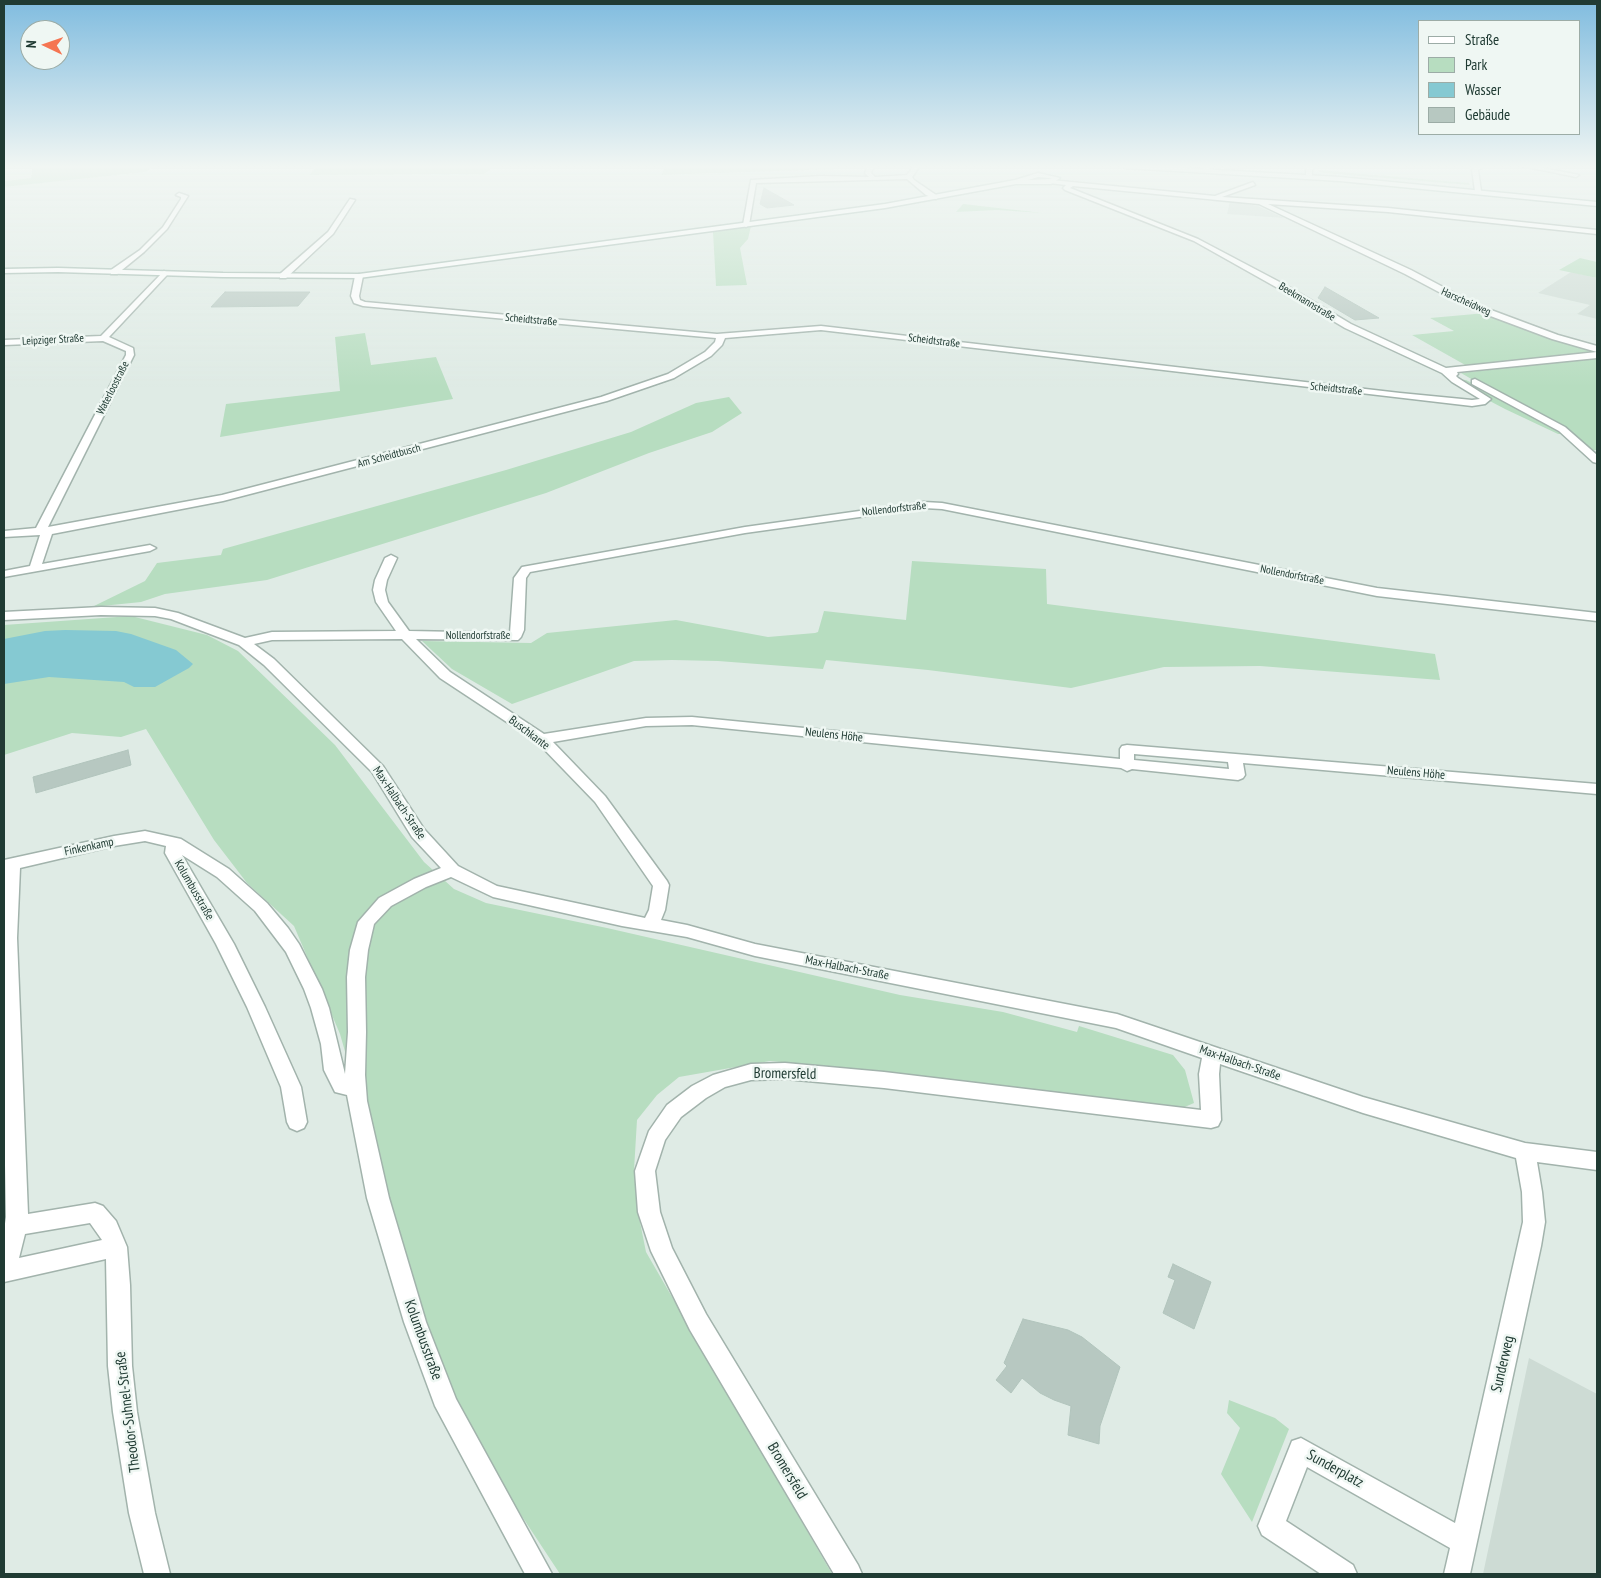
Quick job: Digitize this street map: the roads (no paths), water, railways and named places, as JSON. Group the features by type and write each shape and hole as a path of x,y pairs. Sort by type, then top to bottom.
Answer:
{"street":[{"path":"114,272 142,251 153,240"},
{"path":"283,276 324,240"},
{"path":"4,271 58,270 283,276 359,276 635,240"},
{"name":"Beekmannstraße","path":"1195,240 1286,289 1348,326 1445,371 1465,377 1538,415 1562,429 1597,460"},
{"name":"Harscheidweg","path":"1340,240 1408,272 1472,306 1597,350"},
{"path":"103,338 164,273"},
{"name":"Scheidtstraße","path":"359,276 355,296 357,301 362,304 721,336 821,328 1400,396 1472,403 1482,402 1486,399 1455,380 1445,371"},
{"name":"Am Scheidtbusch","path":"4,534 43,532 197,504 255,491 604,399 671,376 708,354 719,343 721,336"},
{"name":"Leipziger Straße","path":"4,342 103,338"},
{"name":"Waterloostraße","path":"35,568 43,532 130,355 130,350 103,338"},
{"path":"1445,371 1597,355"},
{"name":"Nollendorfstraße","path":"244,642 272,636 405,635 513,637 517,634 518,630 520,578 526,569 538,565 745,530 924,505 951,508 1377,592 1597,618"},
{"path":"6,574 150,548"},
{"name":"Buschkante","path":"391,558 384,569 379,590 382,602 405,635 444,675 542,739 600,799 662,885 657,910 650,925"},
{"name":"Max-Halbach-Straße","path":"4,616 130,610 174,616 244,642 269,662 378,769 418,833 452,870 493,891 622,920 687,931 756,950 1118,1021 1363,1106 1525,1152 1597,1161"},
{"name":"Max-Halbach-Straße","path":"4,622 124,617 191,622"},
{"name":"Neulens Höhe","path":"542,739 646,722 692,721 1127,766 1238,775 1234,758 1597,789"},
{"name":"Finkenkamp","path":"8,865 114,841 145,836 175,842"},
{"name":"Kolumbusstraße","path":"297,1122 291,1087 226,944 173,853 175,842 237,883 282,932 314,989 330,1044 334,1070 342,1086 356,1094"},
{"path":"8,865 8,938 16,1226 4,1270 116,1247"},
{"name":"Kolumbusstraße","path":"452,870 420,883 385,902 366,922 359,950 356,977 356,1094 378,1198 418,1330 447,1406 538,1574"},
{"name":"Bromersfeld","path":"849,1574 698,1322 662,1251 649,1212 644,1171 656,1137 674,1111 699,1092 720,1081 751,1072 785,1071 894,1081 1211,1120 1208,1074 1212,1054"},
{"name":"Sunderweg","path":"1456,1574 1534,1222 1532,1192 1525,1152"},
{"name":"Theodor-Suhnel-Straße","path":"16,1226 95,1212 108,1228 116,1247 119,1286 120,1366 125,1412 142,1513 157,1574"},
{"name":"Sunderplatz","path":"1344,1574 1271,1526 1301,1450 1464,1542"}],"water":[{"path":"45,631 116,631 131,634 176,650 193,664 155,687 134,687 124,682 49,677 4,684 4,639"}]}
